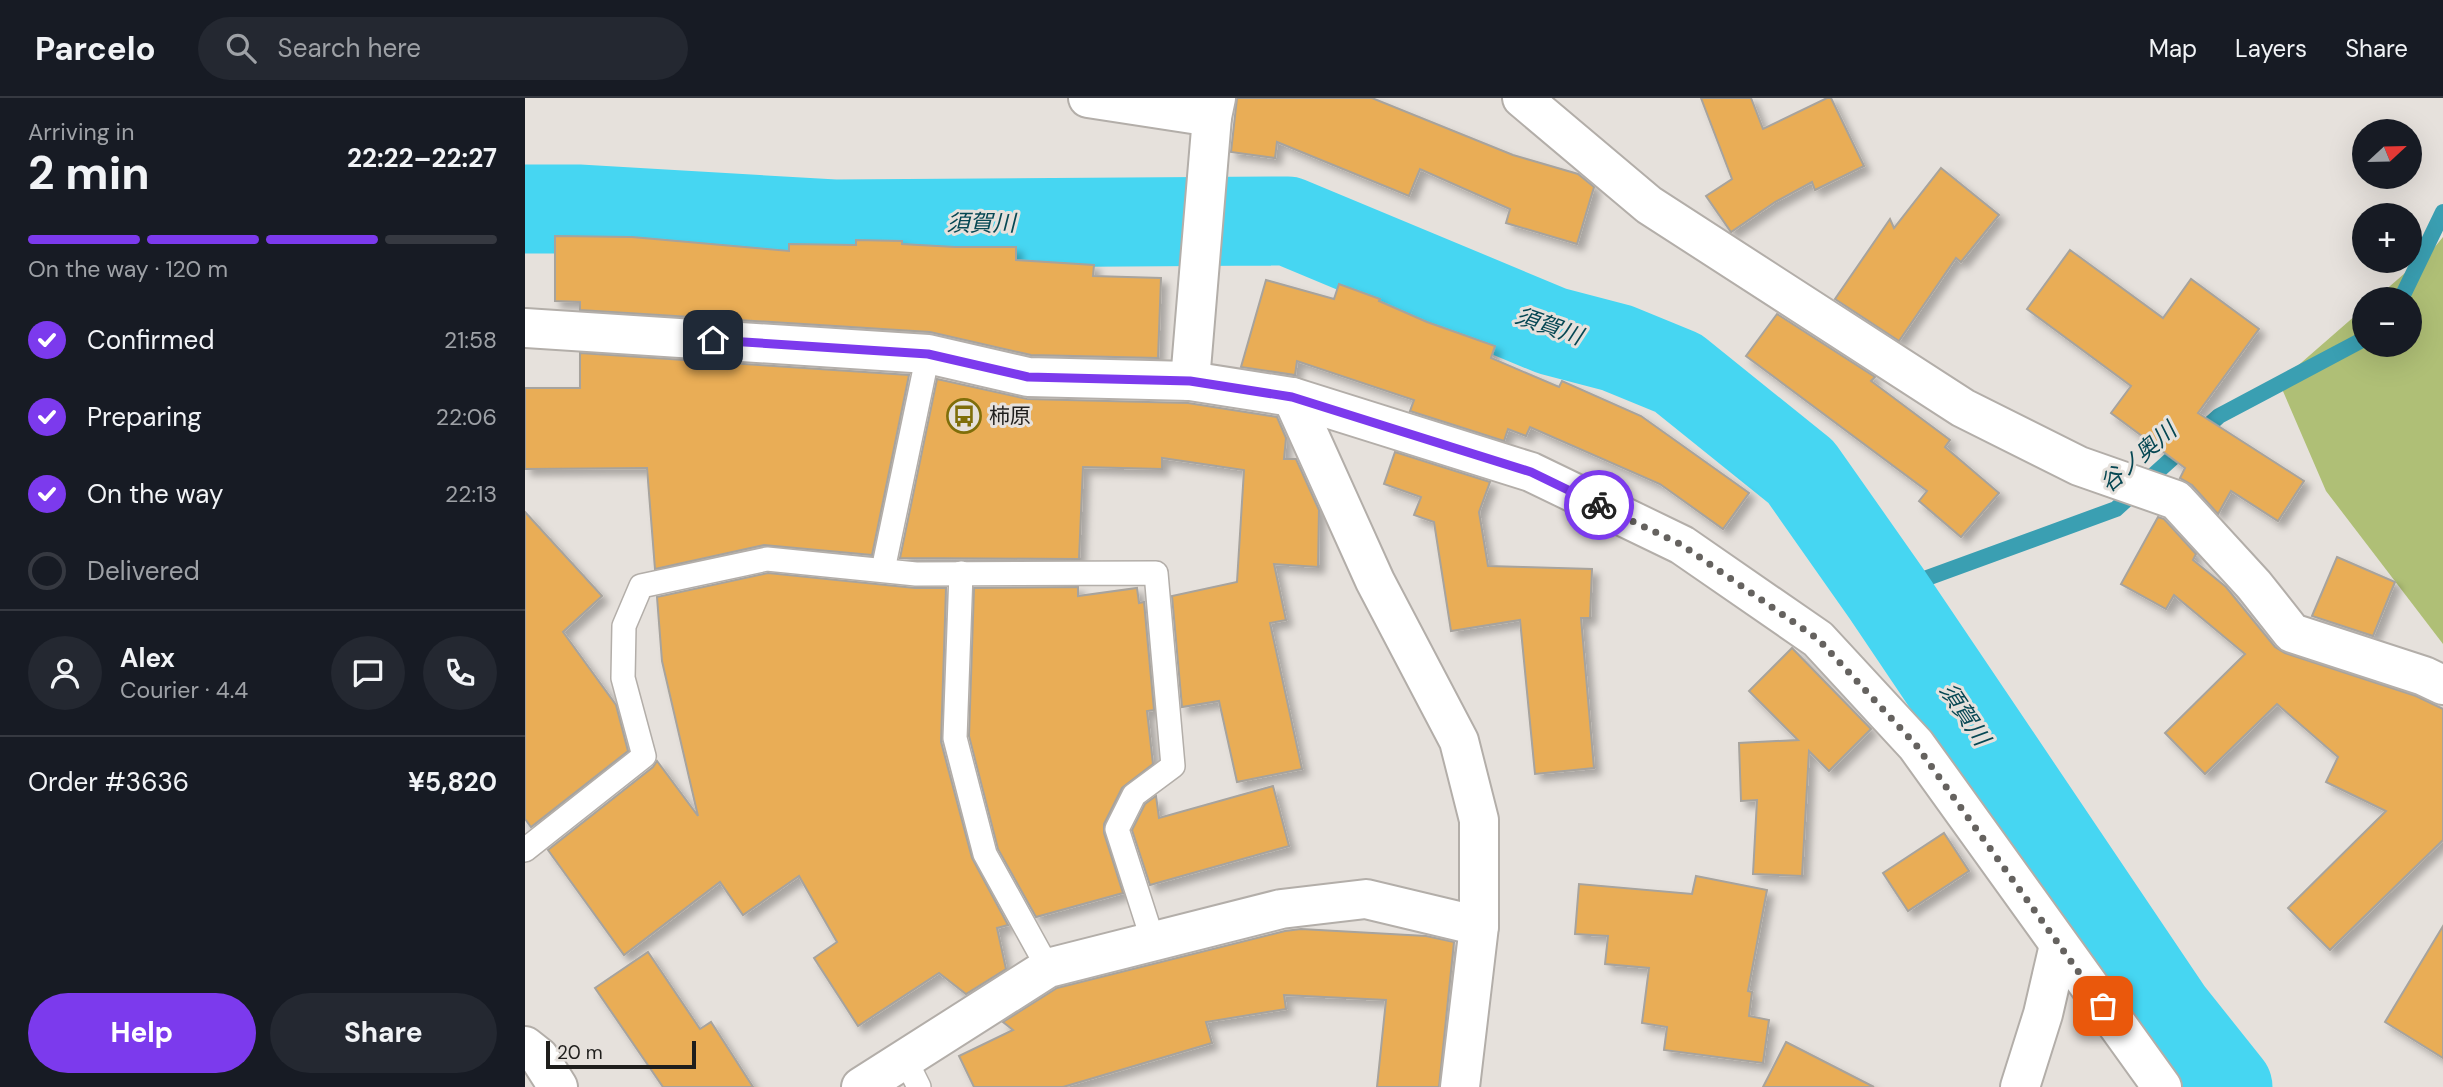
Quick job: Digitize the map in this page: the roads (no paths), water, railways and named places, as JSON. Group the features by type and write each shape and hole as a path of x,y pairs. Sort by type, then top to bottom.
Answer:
{"street":[{"path":"1088,98 1214,108 1190,381"},
{"path":"1522,98 1649,205 1963,408 2080,466 2176,500 2254,585 2292,633 2424,676 2443,685"},
{"path":"525,328 928,354 1028,377 1190,381 1292,397 1531,472 1682,545 1818,639 1916,745 2162,1087"},
{"path":"1292,397 1375,581 1459,741 1479,820 1479,926 1460,1087"},
{"path":"861,1087 912,1073 1048,968 1281,909 1366,899 1479,926"},
{"path":"2020,1087 2043,1014 2059,945"},
{"path":"525,1046 539,1057 558,1087"}],"lane":[{"path":"883,570 928,354"},
{"path":"525,850 645,756 623,678 624,626 641,586 767,559 916,574 1156,573 1173,766 1135,795 1117,829 1153,941"},
{"path":"961,573 955,738 985,854 1048,968"}],"waterway":[{"name":"須賀川","path":"525,209 578,209 834,224 1288,221 1552,331 1617,348 1678,373 1801,472 1886,593 2169,1013 2228,1087"},
{"name":"谷ノ奥川","path":"2407,287 2443,212"},
{"name":"谷ノ奥川","path":"1886,593 2116,509 2219,416 2352,345"}],"place":[{"name":"柿原","path":"964,416"}]}
